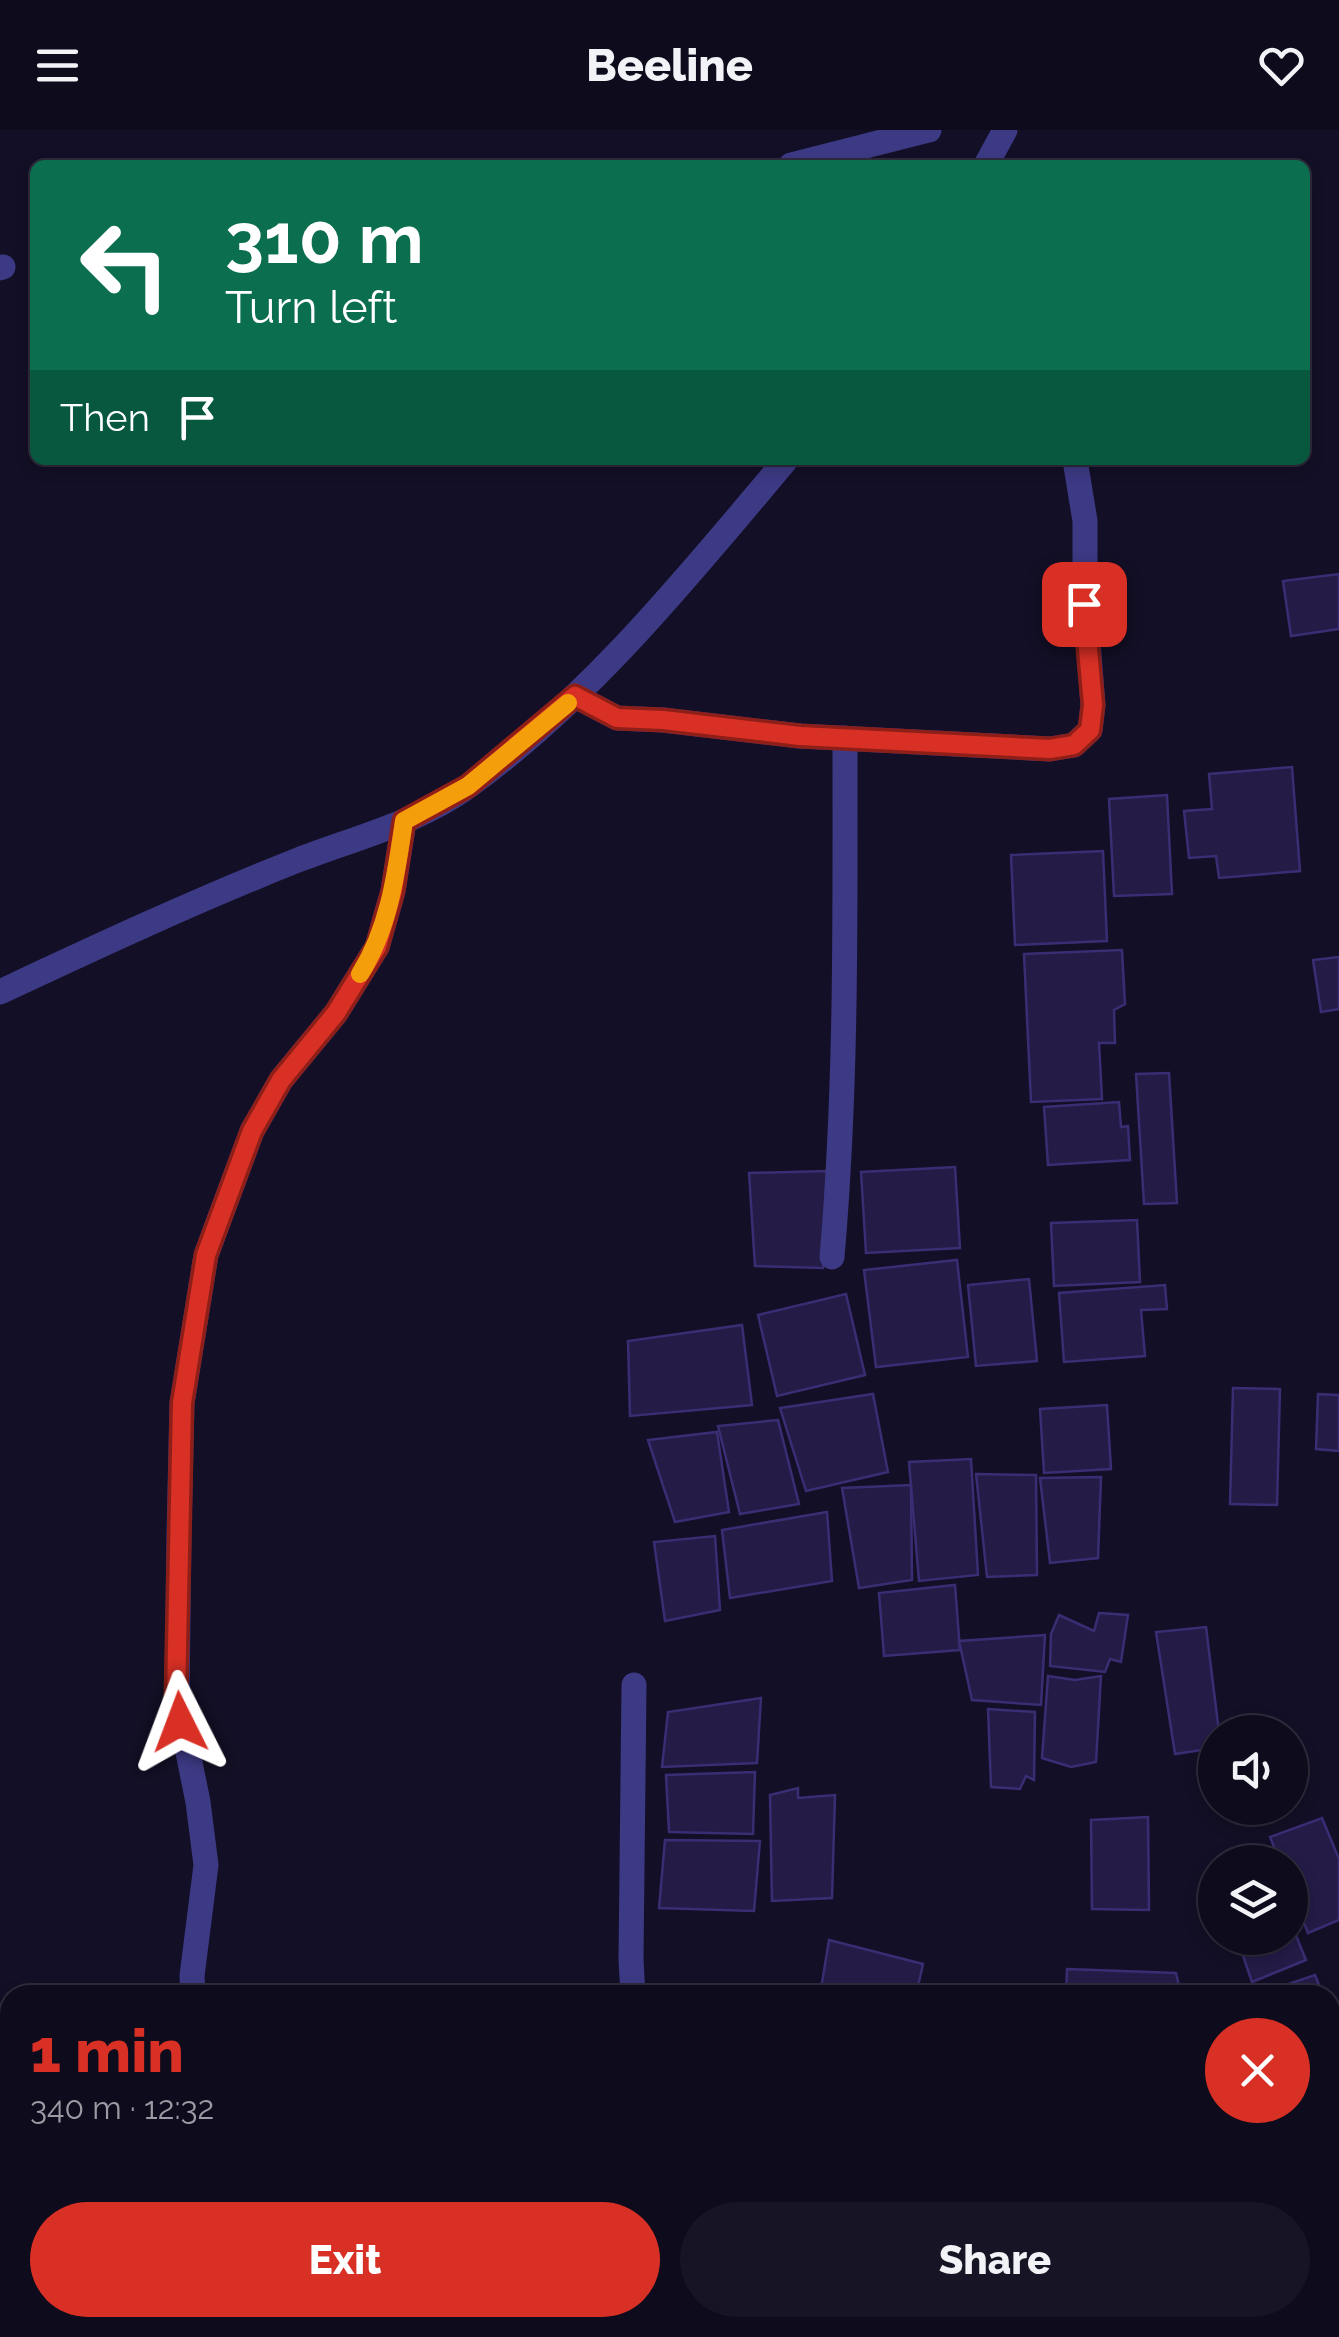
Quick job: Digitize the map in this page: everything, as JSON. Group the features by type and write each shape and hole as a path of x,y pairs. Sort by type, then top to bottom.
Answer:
{"street":[{"path":"810,160 929,130"},
{"path":"989,160 1005,130"},
{"path":"0,992 144,925 298,860 404,821 468,786 575,696 674,592 782,465"},
{"path":"575,696 617,718 845,738 1050,749 1074,745 1090,730 1093,705 1084,604 1085,520 1076,465"},
{"path":"832,1257 841,1151 846,984 845,738"},
{"path":"192,1985 206,1865 198,1802 176,1698 182,1403 206,1255 252,1131 281,1080 336,1013 377,947 393,891 404,821"},
{"path":"632,1985 634,1685"}],"building":[{"path":"1339,574 1339,629 1291,636 1283,581"},
{"path":"1292,767 1300,871 1219,878 1216,856 1189,858 1184,811 1212,809 1209,774"},
{"path":"1167,795 1172,894 1114,896 1109,799"},
{"path":"1103,851 1107,941 1015,945 1011,855"},
{"path":"1122,950 1125,1004 1114,1010 1115,1043 1099,1043 1102,1099 1031,1102 1024,954"},
{"path":"1339,957 1339,1009 1321,1012 1313,960"},
{"path":"1169,1073 1177,1203 1144,1204 1136,1074"},
{"path":"1119,1102 1121,1127 1128,1126 1130,1160 1048,1165 1044,1107"},
{"path":"955,1167 960,1248 866,1253 861,1172"},
{"path":"827,1171 823,1268 755,1266 749,1173"},
{"path":"1137,1220 1140,1282 1054,1286 1051,1223"},
{"path":"957,1260 968,1357 876,1367 864,1270"},
{"path":"1029,1279 1037,1361 976,1366 968,1285"},
{"path":"1165,1285 1167,1309 1141,1310 1145,1356 1064,1362 1059,1293"},
{"path":"846,1294 865,1375 777,1396 758,1315"},
{"path":"742,1325 752,1405 630,1416 628,1341"},
{"path":"1233,1388 1280,1389 1277,1505 1230,1504"},
{"path":"873,1394 888,1472 806,1491 780,1408"},
{"path":"1318,1394 1339,1395 1339,1451 1316,1449"},
{"path":"1107,1405 1111,1469 1044,1473 1040,1409"},
{"path":"778,1420 799,1504 740,1514 718,1426"},
{"path":"717,1432 729,1512 675,1522 648,1440"},
{"path":"971,1459 978,1575 919,1581 909,1462"},
{"path":"976,1474 1036,1475 1037,1575 987,1577"},
{"path":"1101,1477 1098,1558 1050,1563 1040,1478"},
{"path":"911,1485 912,1580 859,1588 842,1488"},
{"path":"827,1512 832,1581 730,1598 722,1530"},
{"path":"715,1536 720,1610 665,1621 654,1542"},
{"path":"955,1585 960,1650 884,1656 879,1593"},
{"path":"1099,1613 1128,1615 1121,1662 1110,1659 1105,1672 1050,1666 1051,1634 1059,1615 1094,1631"},
{"path":"1206,1627 1217,1715 1198,1715 1198,1751 1175,1754 1156,1632"},
{"path":"1045,1635 1041,1705 972,1700 959,1641"},
{"path":"1048,1676 1075,1680 1101,1676 1096,1762 1071,1767 1042,1758"},
{"path":"761,1698 757,1763 662,1767 668,1712"},
{"path":"988,1709 1035,1712 1034,1780 1026,1776 1020,1789 991,1787"},
{"path":"755,1772 753,1834 669,1832 666,1775"},
{"path":"798,1788 798,1798 835,1795 832,1898 772,1901 770,1795"},
{"path":"1148,1817 1149,1910 1092,1909 1091,1820"},
{"path":"1322,1818 1339,1859 1339,1920 1308,1933 1308,1845 1273,1845 1270,1837"},
{"path":"665,1840 760,1841 754,1911 659,1908"},
{"path":"829,1940 923,1964 918,1985 822,1985"},
{"path":"1243,1955 1304,1955 1306,1960 1252,1982"},
{"path":"1067,1969 1176,1973 1179,1985 1066,1985"},
{"path":"1315,1975 1319,1985 1286,1985"}],"slow traffic":[{"path":"360,974 377,947 393,891 404,821 468,786 568,703"}],"route":[{"path":"180,1722 176,1698 182,1403 206,1255 252,1131 281,1080 336,1013 377,947 393,891 404,821 468,786 575,696 617,718 800,736 1050,749 1074,745 1090,730 1093,705 1084,604"}]}
